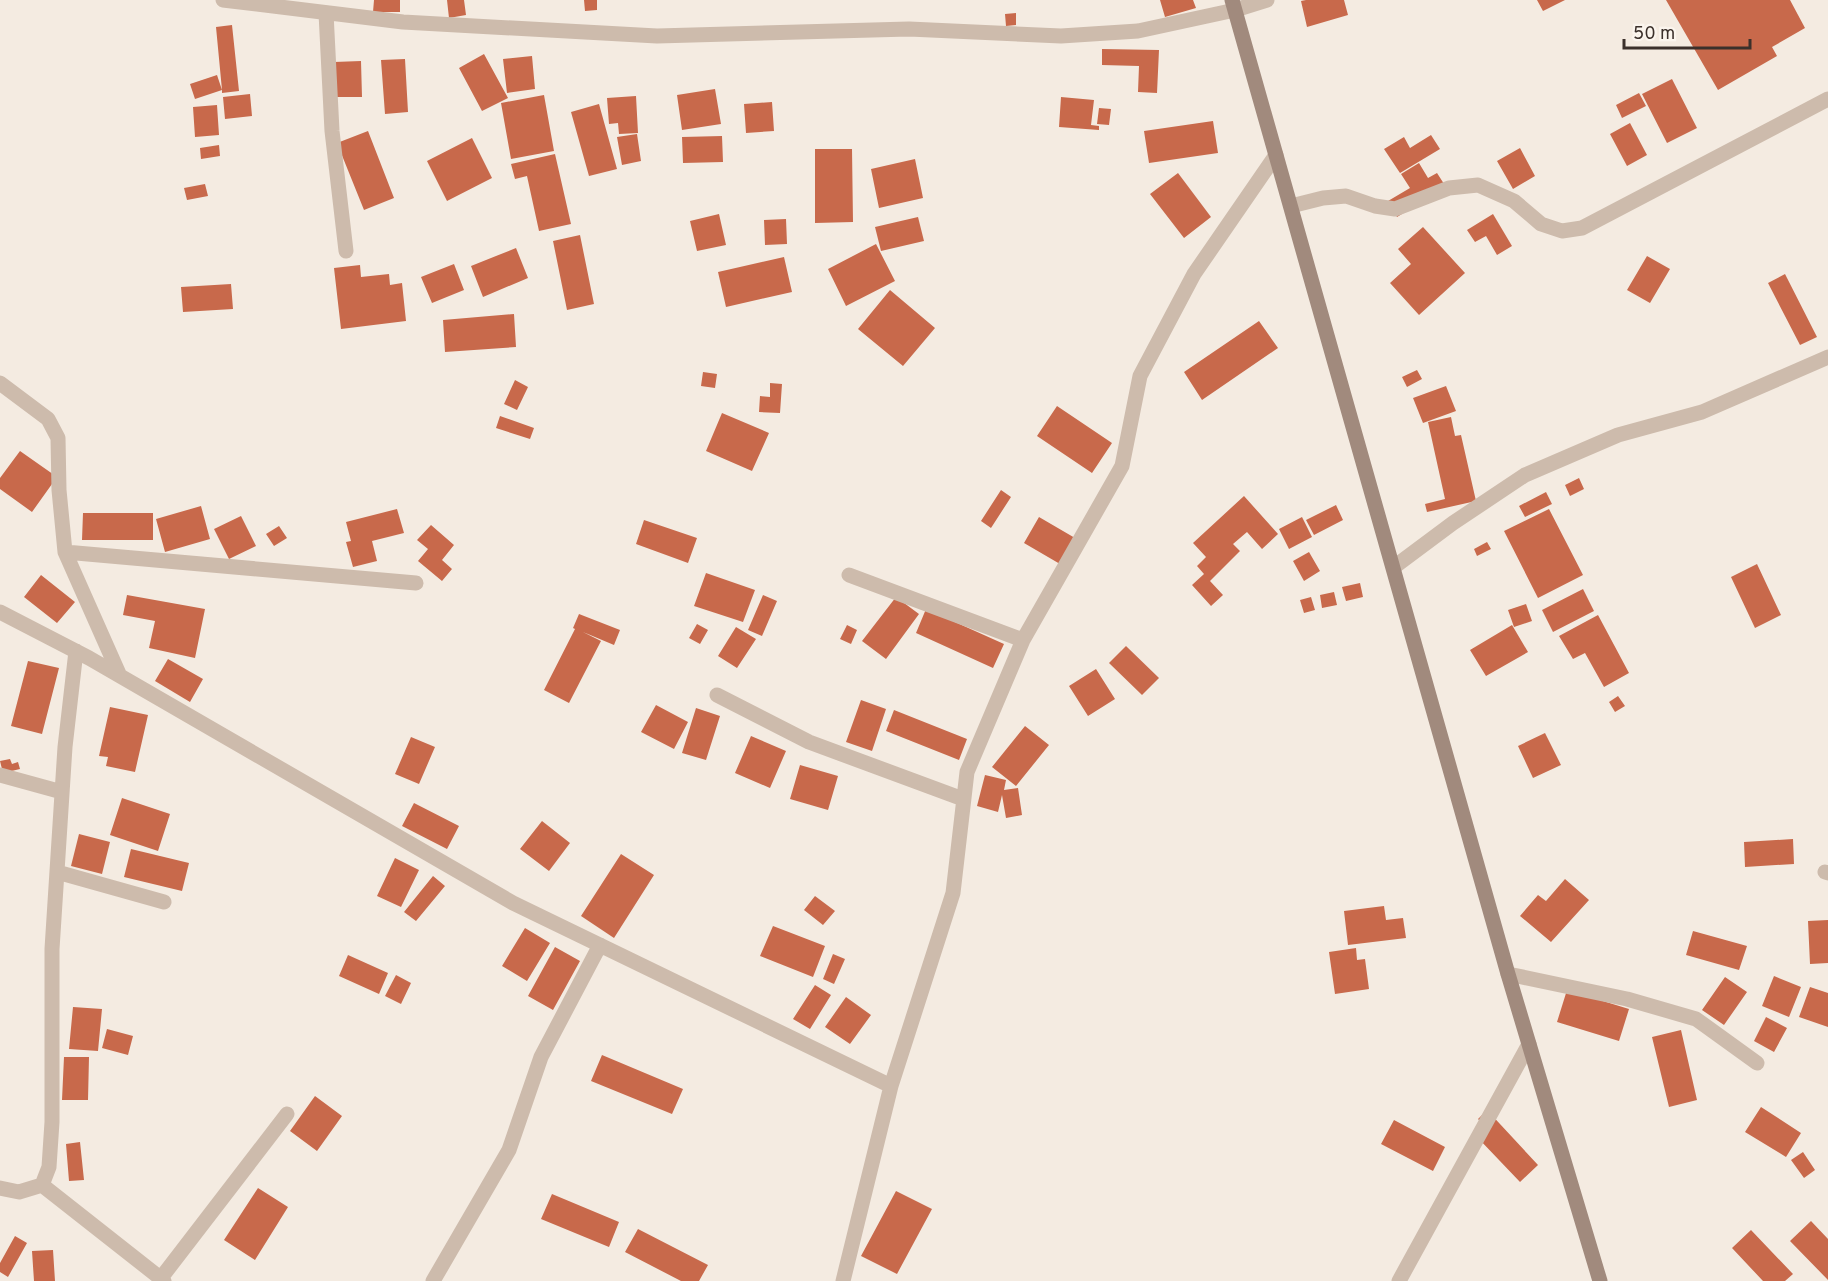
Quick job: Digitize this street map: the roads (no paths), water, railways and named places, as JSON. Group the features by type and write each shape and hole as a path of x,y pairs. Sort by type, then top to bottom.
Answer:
{"main road":[{"path":"1233,5 1508,974 1600,1281"}],"street":[{"path":"223,0 403,22 657,36 909,29 1061,36 1138,31 1233,5 1267,0"},
{"path":"326,13 332,130 346,251"},
{"path":"1291,206 1323,198 1346,196 1375,206 1395,209 1449,188 1478,185 1514,201 1542,224 1562,231 1582,228 1828,99"},
{"path":"843,1281 891,1086 953,893 967,772 1023,640 1122,466 1140,376 1194,274 1276,155"},
{"path":"1394,567 1453,523 1526,475 1618,435 1701,412 1828,357"},
{"path":"0,383 48,419 58,438 59,490 65,552 120,676"},
{"path":"65,552 416,583"},
{"path":"849,575 1023,640"},
{"path":"0,612 76,651 513,903 891,1086"},
{"path":"42,1185 49,1167 52,1122 52,949 65,747 76,651"},
{"path":"717,695 809,742 963,799"},
{"path":"0,775 62,792"},
{"path":"57,872 164,902"},
{"path":"433,1281 509,1150 541,1056 600,945"},
{"path":"1508,974 1627,999 1696,1019 1757,1063"},
{"path":"1399,1281 1529,1044"},
{"path":"42,1185 163,1280 287,1114"},
{"path":"0,1188 19,1192 42,1185"}]}
